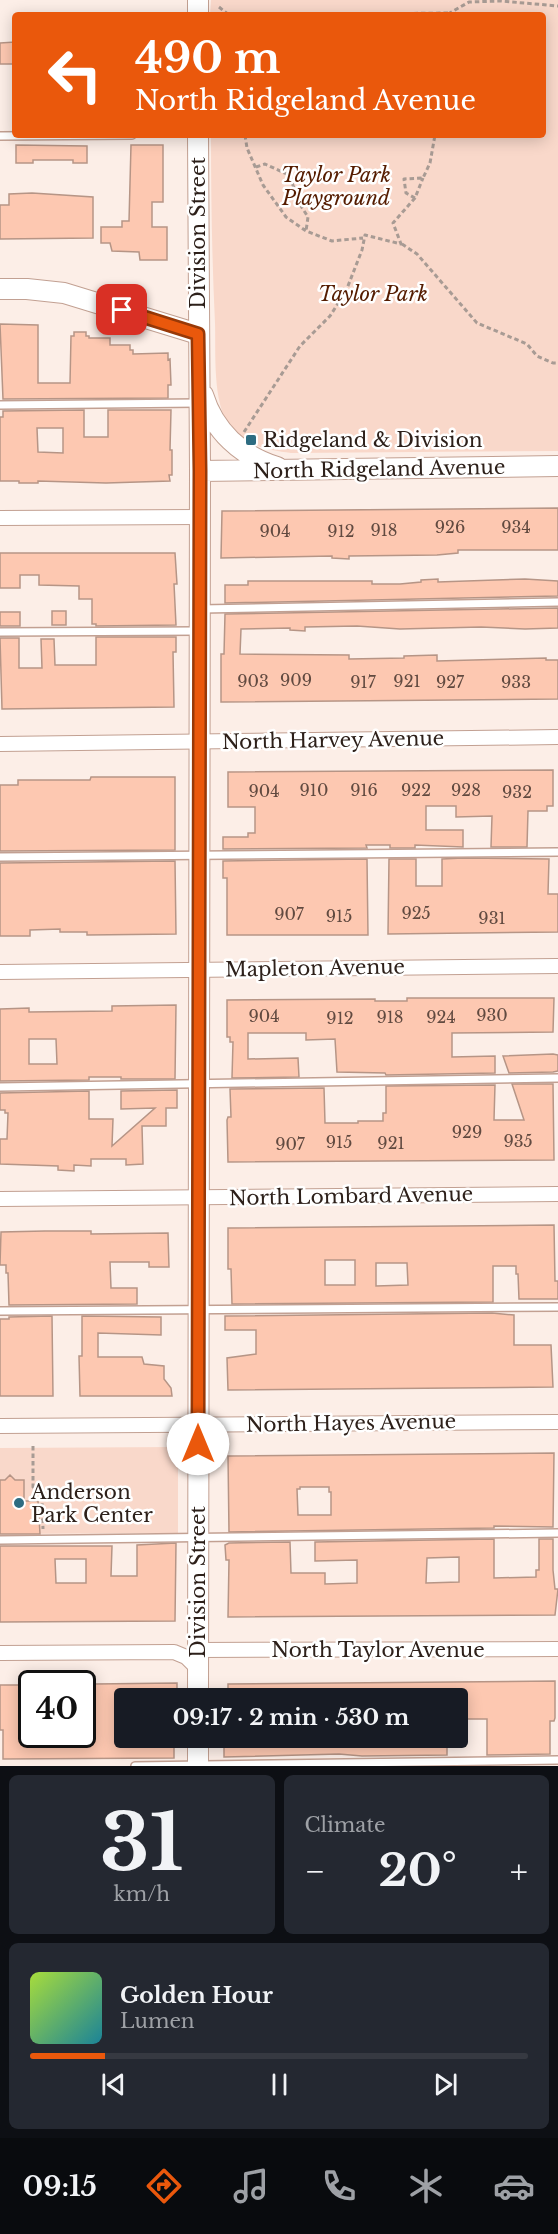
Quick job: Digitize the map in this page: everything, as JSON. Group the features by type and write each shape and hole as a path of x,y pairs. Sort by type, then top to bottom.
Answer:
{"street":[{"name":"Division Street","path":"198,138 200,471 198,1688"},
{"path":"0,289 64,293 198,334"},
{"path":"199,379 207,407 218,428 237,448 267,464 285,470"},
{"name":"North Ridgeland Avenue","path":"200,471 558,466"},
{"path":"0,518 199,517"},
{"name":"North Harvey Avenue","path":"0,744 558,737"},
{"name":"Mapleton Avenue","path":"0,972 558,966"},
{"name":"North Lombard Avenue","path":"0,1199 558,1194"},
{"name":"North Hayes Avenue","path":"0,1426 558,1422"},
{"name":"North Taylor Avenue","path":"197,1660 558,1648"},
{"path":"0,1653 174,1652 197,1660"},
{"path":"198,1748 198,1766"}],"lane":[{"path":"0,405 199,403"},
{"path":"199,609 558,602"},
{"path":"0,632 199,631"},
{"path":"0,857 558,852"},
{"path":"0,1087 558,1078"},
{"path":"0,1311 558,1307"},
{"path":"0,1540 558,1533"},
{"path":"135,1766 558,1760"}],"path":[{"path":"452,12 469,2 501,1 558,6"},
{"path":"219,7 225,12"},
{"path":"245,138 247,148 263,186 286,217 306,231 332,241 363,238 365,235 401,244 417,254 477,323 527,344 537,356 558,363"},
{"path":"401,244 393,223 415,198 430,163 434,138"},
{"path":"256,167 265,164 289,175 301,206 308,217 306,231"},
{"path":"415,198 406,193 404,179 423,178"},
{"path":"244,432 300,346 330,316 346,291 362,250 363,238"},
{"path":"33,1446 33,1487 42,1501 43,1539"}],"green space":[{"name":"Taylor Park","path":"211,0 558,0 558,451 291,453 266,448 250,443 236,433 224,416 220,405 215,362 211,138 546,138 546,12 210,12"},
{"path":"178,1447 178,1533 0,1534 0,1448"}],"building":[{"path":"12,42 12,64 0,64 0,43"},
{"path":"16,145 87,146 87,163 73,163 73,160 33,160 33,163 16,163"},
{"path":"131,145 163,145 163,202 152,202 152,227 167,227 167,260 140,260 139,252 112,251 110,243 101,243 101,227 122,227 122,221 129,221"},
{"path":"32,193 93,197 93,238 0,239 0,205 9,205 9,194"},
{"path":"0,324 38,325 38,383 70,383 71,336 74,336 74,332 86,332 89,338 110,338 110,345 130,345 133,354 168,353 171,385 168,385 168,398 3,399"},
{"path":"84,410 84,437 108,437 108,410 171,410 172,475 169,475 170,481 19,483 19,481 0,481 0,417 3,417 3,411","holes":["37,428 63,428 63,453 38,452"]},
{"path":"558,508 558,550 458,550 458,553 437,555 349,556 349,559 332,558 332,556 221,558 222,511"},
{"path":"0,553 175,553 176,625 96,626 92,624 92,599 79,599 79,586 39,585 39,575 20,575 20,588 0,588"},
{"path":"438,579 438,582 525,579 558,581 558,596 225,603 225,585 248,585 248,581 372,581 372,584 400,584"},
{"path":"558,608 558,628 400,629 357,626 305,627 305,631 290,630 290,628 241,629 240,654 349,655 349,659 437,655 437,661 546,658 546,660 558,660 558,699 221,702 221,654 224,654 225,614"},
{"path":"52,611 66,611 66,625 52,625"},
{"path":"0,612 20,612 20,626 0,626"},
{"path":"96,637 176,637 176,652 173,652 174,707 2,709 0,638 19,638 19,668 42,668 41,639 54,639 55,665 96,665"},
{"path":"553,770 553,806 547,806 547,811 528,811 527,847 491,847 492,816 456,817 456,806 426,806 426,830 463,830 463,847 415,845 415,848 390,848 390,845 366,845 367,848 223,849 223,837 248,837 248,833 255,833 255,807 228,807 228,772"},
{"path":"91,777 175,777 175,850 0,851 0,785 18,785 18,780 90,780"},
{"path":"367,859 368,935 227,935 227,878 223,878 223,861"},
{"path":"389,859 416,859 416,886 442,886 442,859 549,859 548,894 558,894 558,932 388,934"},
{"path":"175,861 176,934 87,935 87,932 60,932 60,929 30,930 30,936 0,936 0,863"},
{"path":"407,998 554,998 553,1032 452,1033 452,1057 495,1056 495,1073 386,1075 385,1073 337,1072 335,1039 306,1040 306,1033 248,1033 248,1059 298,1058 299,1077 232,1078 233,1042 230,1042 230,1037 227,1037 227,1000 375,999 375,1001 407,1001"},
{"path":"176,1005 175,1079 89,1077 89,1080 0,1081 0,1009 29,1008 29,1012 112,1011 112,1006","holes":["29,1039 56,1039 57,1064 29,1064"]},
{"path":"558,1055 558,1071 553,1072 509,1073 503,1056"},
{"path":"512,1084 553,1084 554,1160 228,1162 227,1120 231,1117 230,1089 324,1088 325,1123 358,1123 358,1121 383,1121 383,1113 386,1113 386,1086 495,1085 494,1120 524,1120"},
{"path":"177,1090 177,1108 166,1108 166,1126 142,1126 143,1164 126,1165 126,1159 91,1159 91,1166 74,1165 74,1171 58,1170 58,1166 0,1164 0,1139 7,1139 8,1113 0,1110 0,1093 89,1091 89,1119 113,1119 112,1146 155,1108 121,1109 121,1091"},
{"path":"554,1225 555,1281 558,1281 558,1299 519,1299 516,1266 493,1266 493,1302 232,1304 231,1269 228,1269 228,1228","holes":["325,1260 355,1260 355,1285 325,1285","376,1263 407,1263 408,1285 376,1286"]},
{"path":"91,1231 91,1234 168,1233 169,1267 149,1267 149,1262 110,1262 111,1288 137,1288 137,1304 9,1305 8,1273 6,1273 6,1265 0,1265 1,1232"},
{"path":"492,1313 514,1315 514,1345 551,1345 553,1387 228,1390 227,1358 256,1354 256,1330 225,1330 225,1316"},
{"path":"52,1316 53,1396 0,1396 0,1319"},
{"path":"82,1316 161,1317 161,1335 98,1333 98,1357 142,1357 144,1364 164,1366 164,1379 171,1388 172,1396 80,1396 79,1356 82,1356"},
{"path":"554,1453 553,1527 494,1526 494,1528 229,1532 228,1456","holes":["300,1487 329,1487 331,1515 298,1515 297,1489"]},
{"name":"Anderson Park Center","path":"10,1475 15,1480 24,1480 24,1501 38,1501 40,1534 0,1534 0,1480 5,1480"},
{"path":"494,1539 494,1578 536,1577 536,1570 539,1570 539,1539 553,1539 553,1570 555,1589 558,1589 555,1615 228,1617 229,1560 226,1560 225,1545 229,1543 290,1542 291,1573 325,1573 325,1584 357,1583 357,1560 315,1561 315,1542","holes":["459,1557 459,1582 426,1583 427,1558"]},
{"path":"176,1543 175,1621 0,1622 0,1546 112,1546 111,1576 137,1576 137,1545","holes":["55,1559 86,1559 86,1583 56,1583"]},
{"path":"555,1681 555,1718 554,1721 550,1721 550,1754 487,1755 487,1719 468,1719 468,1688 228,1688 228,1684"},
{"path":"177,1683 177,1688 114,1688 114,1748 174,1748 174,1758 3,1759 3,1730 0,1730 0,1685 18,1685 18,1748 96,1748 96,1684"},
{"path":"224,1748 447,1748 447,1755 339,1754 224,1757"}],"place":[{"name":"Ridgeland & Division","path":"251,440"},
{"name":"Anderson Park Center","path":"19,1503"}],"route":[{"path":"122,310 198,334 200,471 198,1444"}],"park label":[{"name":"Taylor Park Playground","path":"336,186"}]}
